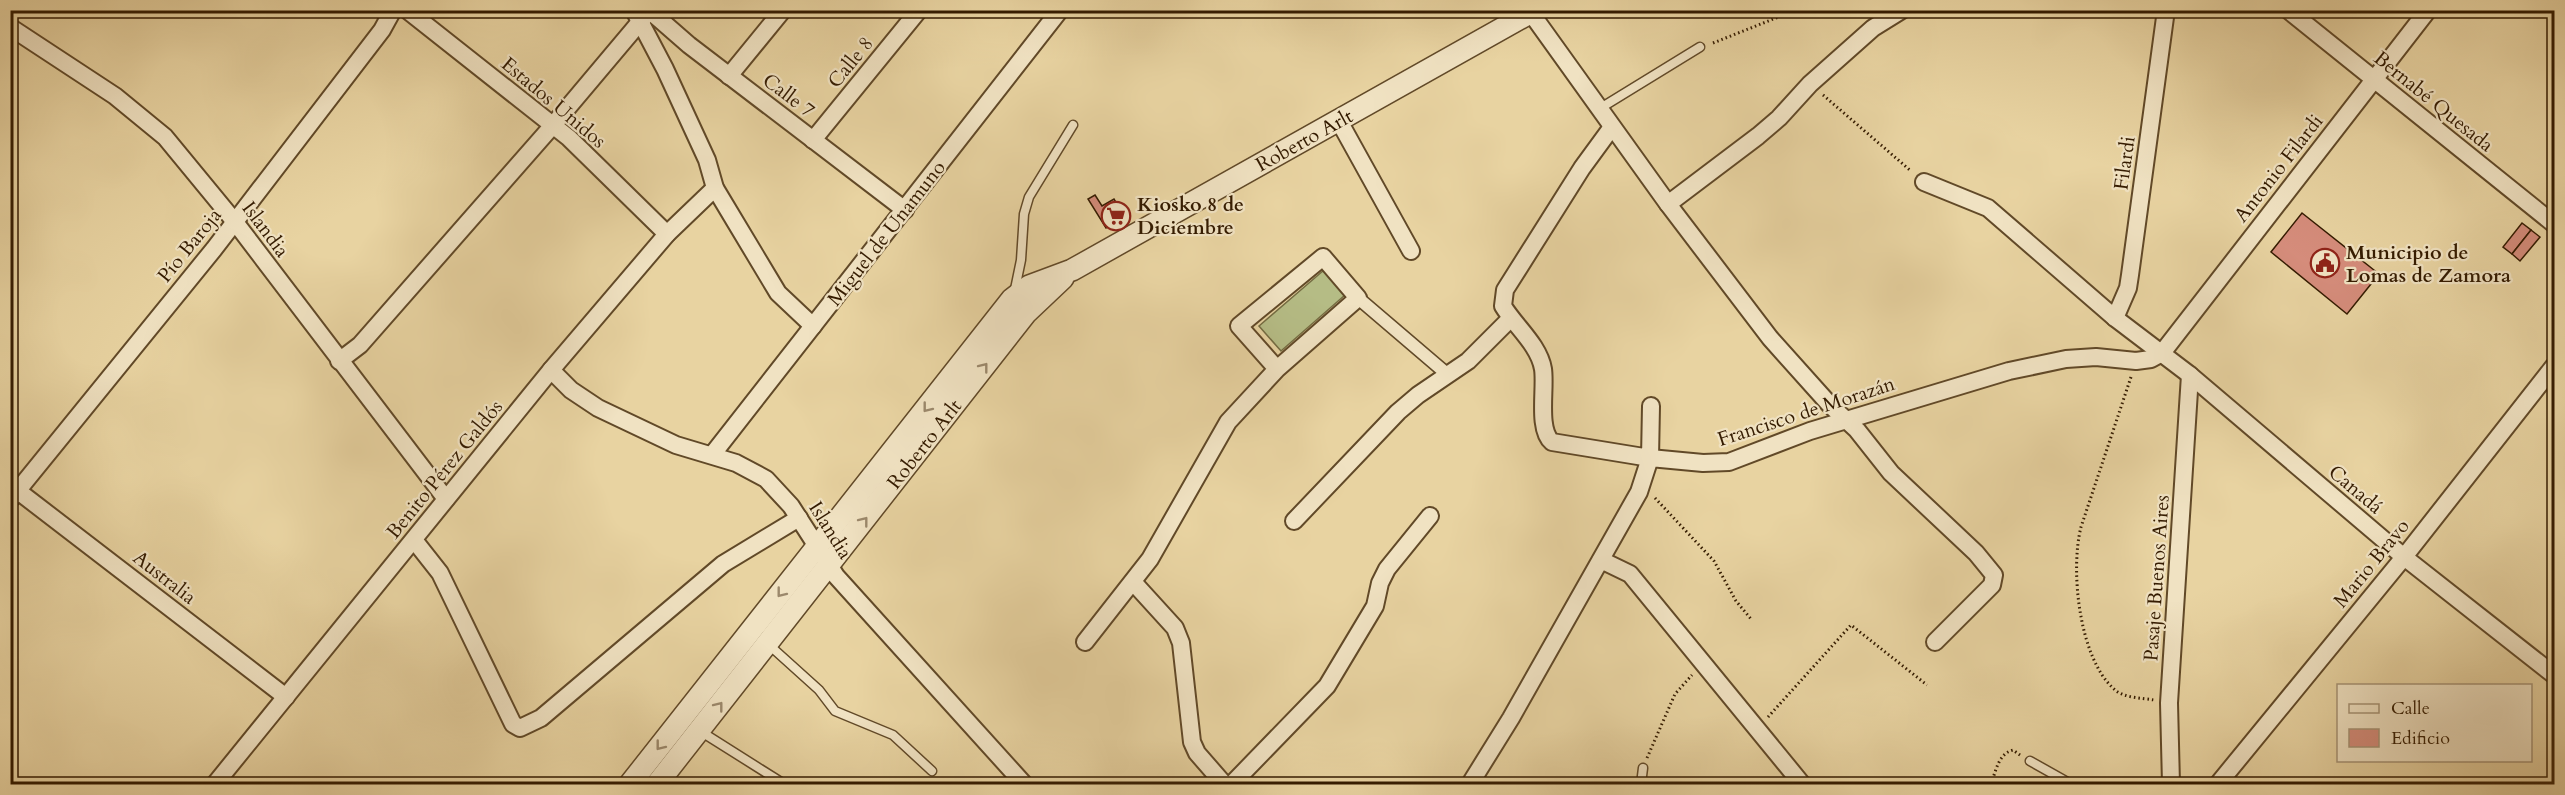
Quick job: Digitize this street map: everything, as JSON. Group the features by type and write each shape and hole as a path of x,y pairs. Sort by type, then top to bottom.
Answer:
{"street":[{"name":"Pío Baroja","path":"14,495 235,222 382,30 393,10"},
{"name":"Estados Unidos","path":"407,10 554,124 668,234"},
{"path":"729,76 783,10"},
{"name":"Calle 8","path":"813,140 919,10"},
{"name":"Miguel de Unamuno","path":"712,455 1060,10"},
{"path":"1668,204 1758,136 1779,118 1810,84 1873,28 1902,10"},
{"name":"Filardi","path":"2115,318 2128,288 2166,10"},
{"name":"Bernabé Quesada","path":"2288,10 2554,224"},
{"name":"Antonio Filardi","path":"2162,353 2428,10"},
{"path":"1533,12 1598,109 1770,338 1830,405 1848,420 1891,473 1976,553 1994,575 1992,585 1935,642"},
{"name":"Roberto Arlt","path":"817,547 1012,299 1029,286 1072,270 1533,12"},
{"path":"339,361 360,345 554,124 641,14 702,150 715,188 778,293 813,326"},
{"name":"Calle 7","path":"641,14 729,76 905,210"},
{"name":"Islandia","path":"10,27 115,96 152,124 235,222 446,499"},
{"path":"1339,121 1411,251"},
{"path":"1294,521 1398,412 1447,374 1468,361 1510,319 1503,306 1505,290 1581,168 1612,127"},
{"path":"1924,182 1989,208 2115,318"},
{"name":"Benito Pérez Galdós","path":"215,784 551,370 668,234 715,188"},
{"path":"1277,369 1239,326 1323,257 1358,298 1447,374"},
{"name":"Roberto Arlt","path":"828,567 1026,313 1072,270"},
{"path":"1085,642 1134,583 1150,559 1228,422 1277,369 1358,298"},
{"name":"Canadá","path":"2115,318 2190,375 2404,557 2554,675"},
{"name":"Francisco de Morazán","path":"1510,319 1540,356 1544,376 1544,420 1547,438 1560,445 1650,459 1703,463 1729,462 1810,431 1965,382 2009,371 2066,359 2096,357 2136,361 2151,359 2162,353"},
{"name":"Mario Bravo","path":"2218,784 2404,557 2554,366"},
{"name":"Islandia","path":"551,370 571,390 598,408 676,445 712,455 756,472 766,479 791,506 828,567 1024,784"},
{"name":"Pasaje Buenos Aires","path":"2171,784 2169,703 2190,375"},
{"path":"1470,784 1511,718 1642,487 1650,459 1651,406"},
{"name":"Australia","path":"14,495 286,697"},
{"path":"1232,784 1327,686 1375,606 1380,583 1387,569 1430,516"},
{"path":"414,540 440,573 513,724 520,728 541,718 723,564 799,518"},
{"path":"630,784 817,547"},
{"path":"1601,560 1630,574 1802,784"},
{"path":"657,784 828,567"},
{"path":"1134,583 1175,628 1184,654 1191,742 1197,753 1224,784"}],"lane":[{"path":"1598,109 1700,47"},
{"path":"1012,299 1021,260 1024,214 1029,197 1073,125"},
{"path":"768,644 819,690 835,711 893,735 932,771"},
{"path":"699,731 784,784"},
{"path":"2030,761 2071,784"},
{"path":"1641,784 1643,768"}],"path":[{"path":"1700,47 1796,10"},
{"path":"1810,84 1924,182"},
{"path":"2136,361 2081,527 2076,548 2076,578 2088,645 2114,690 2124,695 2169,703"},
{"path":"1642,487 1660,502 1714,561 1736,601 1751,619"},
{"path":"1757,729 1851,625 1927,685"},
{"path":"1643,768 1650,747 1675,694 1702,663"},
{"path":"1990,784 2000,758 2005,752 2013,750 2030,761"}],"green space":[{"path":"1324,270 1345,295 1281,351 1259,326"}],"building":[{"path":"1095,195 1102,206 1114,199 1124,216 1106,228 1088,199"},
{"name":"Municipio de Lomas de Zamora","path":"2302,213 2379,274 2347,314 2271,252"},
{"path":"2522,223 2531,230 2512,254 2503,247"},
{"path":"2531,230 2540,237 2520,261 2512,254"}],"place":[{"name":"Kiosko 8 de Diciembre","path":"1116,216"},
{"name":"Municipio de Lomas de Zamora","path":"2325,263"}]}
